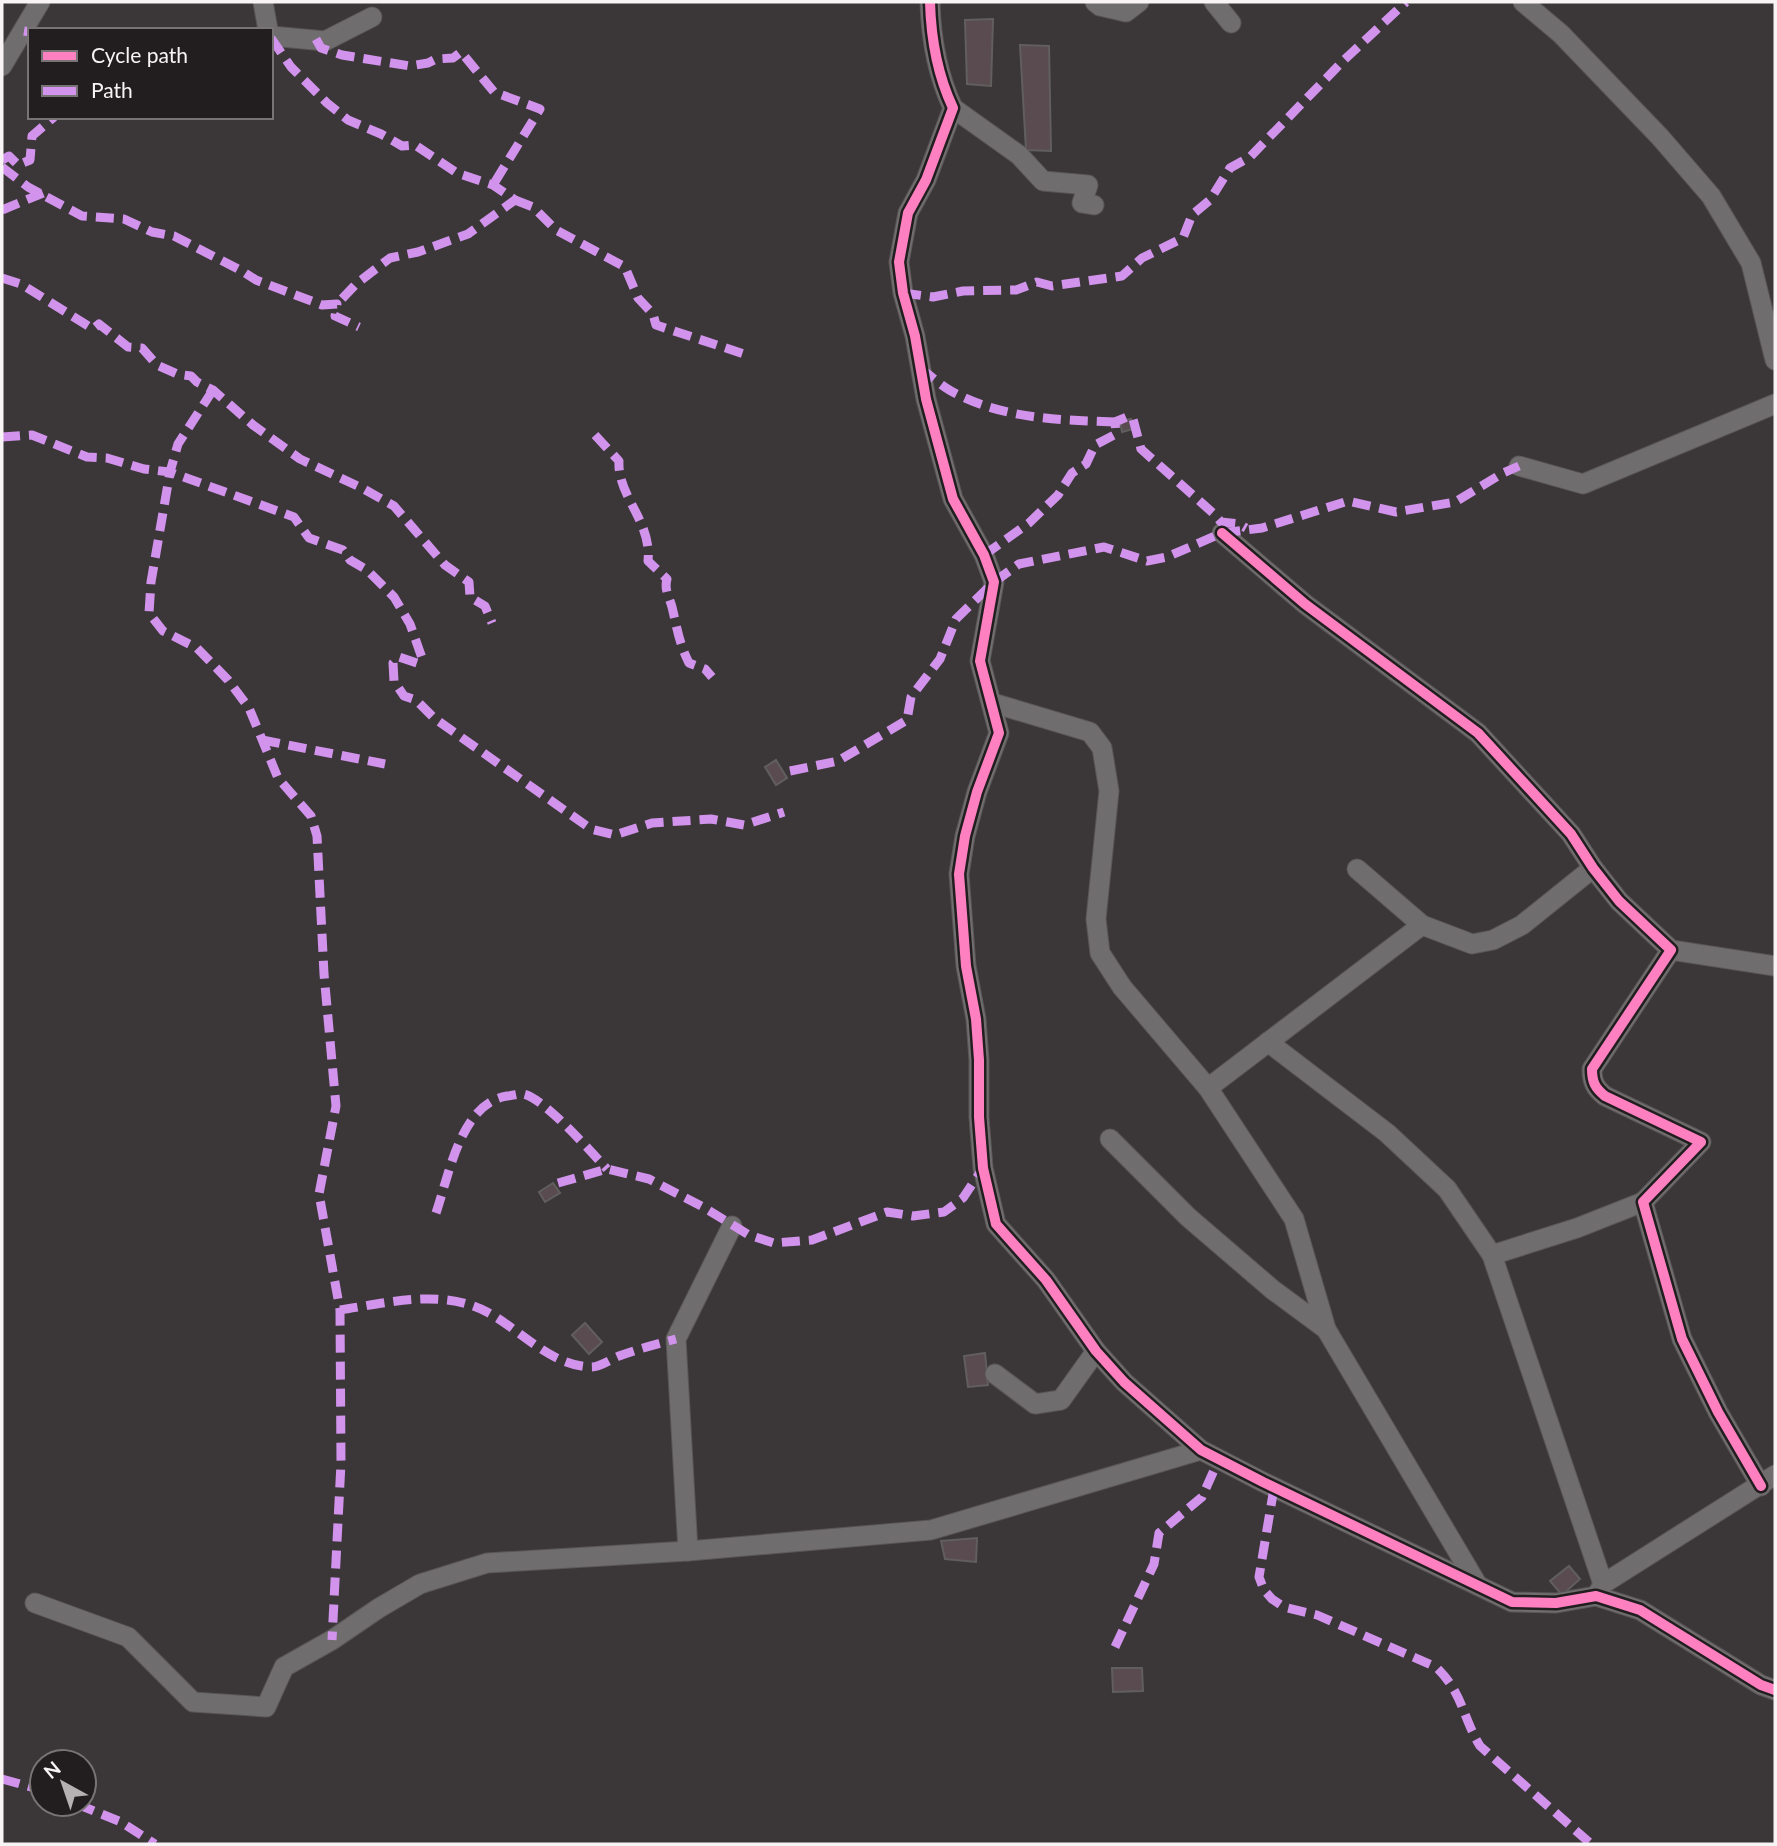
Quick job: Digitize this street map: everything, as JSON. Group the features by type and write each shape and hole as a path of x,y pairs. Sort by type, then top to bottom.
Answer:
{"street":[{"path":"2,66 40,2"},
{"path":"263,2 268,28"},
{"path":"930,2 934,49 941,83 953,108 1019,155 1043,181 1088,186 1082,203 1094,205"},
{"path":"1096,2 1100,6 1126,12 1139,2"},
{"path":"1214,2 1231,23"},
{"path":"1523,2 1570,43 1660,137 1711,196 1751,264 1775,360"},
{"path":"273,36 325,41 372,17"},
{"path":"953,108 926,180 908,213 899,262 926,399 953,499 984,555 994,582 979,662 993,703 999,733 974,803 959,874 966,966 976,1019 983,1168 996,1224 1046,1280 1097,1351 1124,1382 1201,1450 1512,1602 1556,1603 1600,1590 1768,1480 1718,1412 1682,1339 1643,1202"},
{"path":"1519,466 1583,484 1775,404"},
{"path":"1222,533 1305,604 1478,733 1571,834 1593,868 1627,910 1671,950 1775,966"},
{"path":"993,703 1090,732 1102,748 1109,791 1096,919 1100,953 1122,988 1208,1088 1294,1219 1326,1329 1477,1584"},
{"path":"1357,869 1422,925 1472,944 1493,940 1522,925 1593,868"},
{"path":"1208,1088 1422,925"},
{"path":"1492,1255 1577,1228 1643,1202 1701,1142 1605,1096 1592,1080 1592,1069 1671,950"},
{"path":"1268,1042 1387,1133 1447,1189 1492,1255 1600,1590 1640,1610 1761,1685 1775,1690"},
{"path":"1110,1139 1188,1217 1273,1290 1326,1329"},
{"path":"688,1551 676,1339 732,1226"},
{"path":"995,1374 1035,1405 1060,1400 1097,1351"},
{"path":"35,1603 128,1637 193,1702 267,1707 284,1667 420,1584 487,1563 688,1551 930,1530 1201,1450"}],"building":[{"path":"993,19 991,86 967,84 965,20"},
{"path":"1020,45 1049,46 1051,151 1026,150"},
{"path":"1131,419 1133,429 1122,432 1120,421"},
{"path":"776,760 787,778 776,785 765,767"},
{"path":"553,1183 560,1193 545,1202 539,1192"},
{"path":"585,1323 602,1342 589,1354 572,1335"},
{"path":"985,1353 988,1385 968,1387 964,1356"},
{"path":"977,1538 976,1562 945,1559 941,1541"},
{"path":"1569,1566 1580,1579 1562,1595 1550,1581"},
{"path":"1112,1668 1142,1668 1143,1691 1113,1692"}],"marked path":[{"path":"903,293 933,297 963,291 1016,290 1037,282 1052,286 1122,276 1142,258 1183,238 1192,215 1210,200 1230,168 1250,157 1344,60 1406,2"},
{"path":"24,31 28,32"},
{"path":"316,39 321,48 342,55 410,66 436,59 453,58 461,52 494,92 540,109 493,185"},
{"path":"273,41 291,67 348,120 402,146 415,145 457,173 493,185 515,200 468,234 418,252 390,258 356,284 337,304"},
{"path":"2,160 9,156 18,165 30,160 32,136 52,119"},
{"path":"2,167 28,187 82,216 124,219 152,232 174,236 256,280 322,305 337,304 335,316 359,327"},
{"path":"2,210 43,193"},
{"path":"515,200 533,207 556,230 625,267 638,298 653,314 656,325 747,355"},
{"path":"2,278 21,284 93,329 99,324 128,347 142,348 157,365 177,374 191,376 213,390 253,425 300,459 394,506 445,565 469,582 470,597 485,606 492,623"},
{"path":"920,368 951,391 1010,413 1052,419 1115,422"},
{"path":"213,390 178,444 170,472 294,517 309,538 343,550 350,560 367,570 394,597 410,624 422,658 417,663 399,657 393,663 394,681 404,696 416,700 434,718 591,829 615,835 652,823 711,819 744,825 784,812"},
{"path":"984,555 1029,523 1058,495 1072,473 1086,464 1095,445 1116,434 1115,422 1129,416 1133,419 1141,449 1221,522 1239,524 1246,528"},
{"path":"2,437 32,435 87,457 107,458 144,469 170,472 151,582 149,613 163,631 197,648 228,680 249,708 278,778 311,816 317,836 324,974 336,1106 319,1194 340,1310 341,1463 332,1640"},
{"path":"595,435 619,461 623,486 645,533 648,561 667,579 667,593 689,663 705,669 712,677"},
{"path":"790,771 838,761 907,720 911,697 940,659 956,619 994,582 1019,564 1104,547 1147,561 1167,557 1222,533 1262,528 1348,501 1396,512 1455,502 1519,466"},
{"path":"262,740 385,764"},
{"path":"436,1213 452,1161 468,1126 478,1112 491,1101 507,1096 523,1094 532,1097 567,1127 607,1169"},
{"path":"558,1183 607,1169 649,1179 749,1235 774,1243 812,1240 887,1212 913,1216 944,1212 963,1198 983,1168"},
{"path":"340,1310 414,1299 470,1305 500,1319 536,1346 561,1360 590,1367 676,1339"},
{"path":"1115,1647 1154,1564 1159,1533 1202,1497 1219,1459"},
{"path":"1274,1488 1259,1577 1264,1590 1272,1599 1284,1607 1317,1615 1436,1667 1452,1686 1480,1746 1591,1844"},
{"path":"2,1779 28,1786"},
{"path":"98,1813 121,1822 155,1844"}],"cycle path":[{"path":"930,2 936,56 953,108 926,180 908,213 899,262 926,399 953,499 984,555 994,582 980,661 999,733 977,792 965,836 959,874 966,966 976,1019 983,1168 996,1224 1046,1280 1096,1351 1124,1382 1201,1450 1512,1602 1556,1603 1596,1596 1640,1610 1761,1685 1775,1690"},
{"path":"1222,533 1305,604 1478,733 1571,834 1619,901 1671,950 1592,1069 1593,1078 1596,1087 1605,1096 1701,1142 1643,1202 1682,1339 1718,1412 1761,1486"}]}
